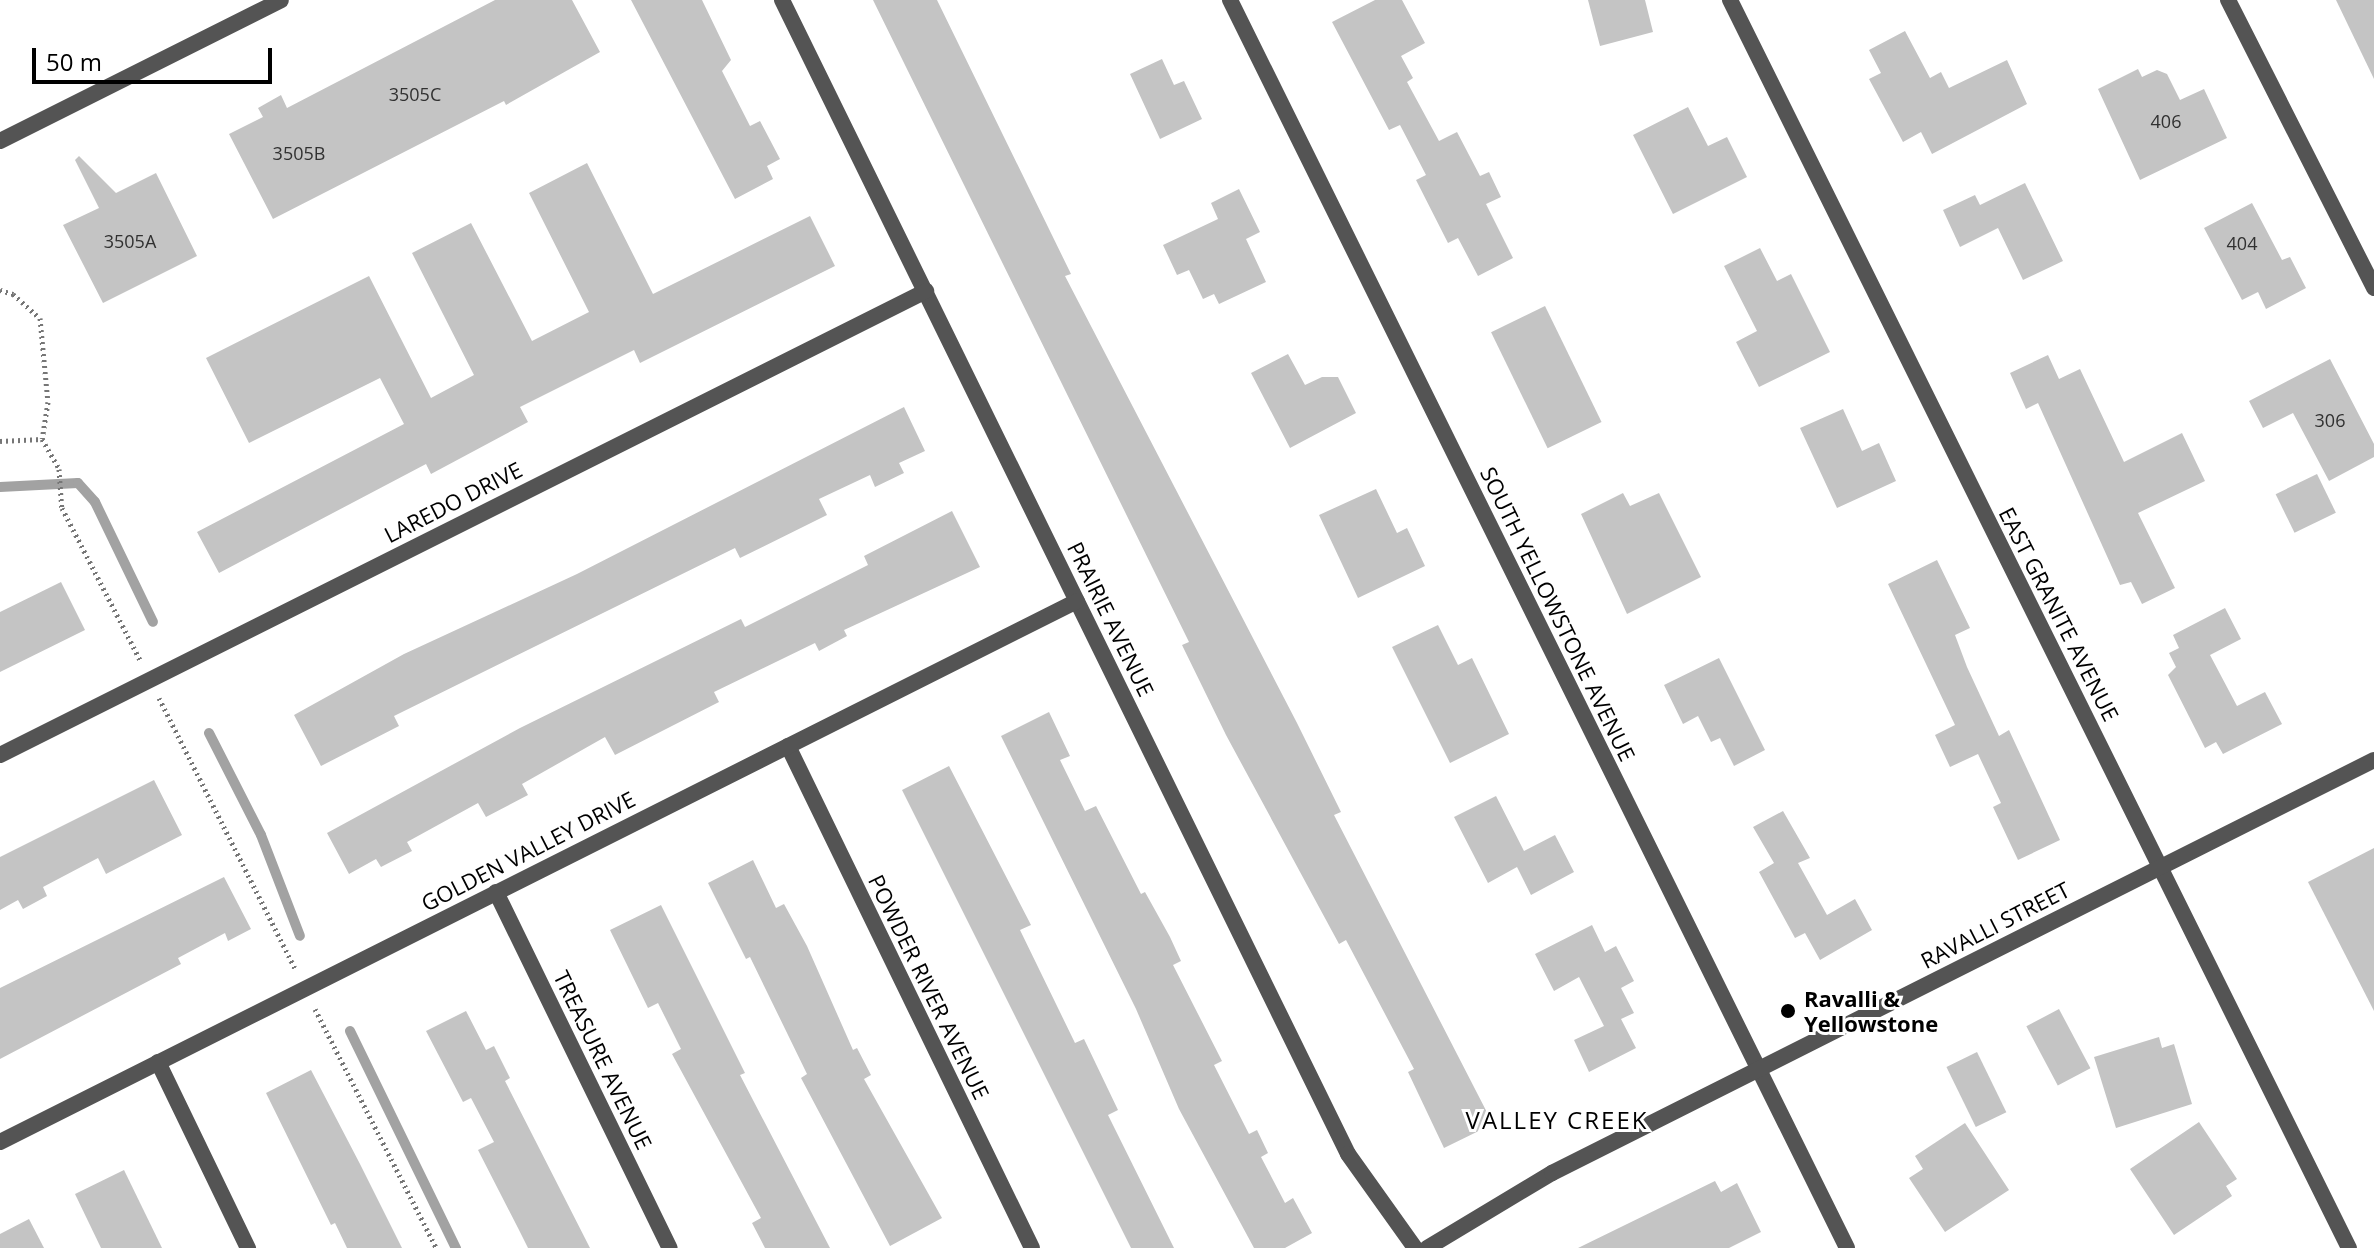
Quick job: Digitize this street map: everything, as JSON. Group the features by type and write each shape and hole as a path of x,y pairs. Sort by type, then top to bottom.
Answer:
{"street":[{"path":"0,141 281,0"},
{"name":"PRAIRIE AVENUE","path":"782,0 1348,1154 1415,1248"},
{"name":"SOUTH YELLOWSTONE AVENUE","path":"1230,0 1847,1248"},
{"name":"EAST GRANITE AVENUE","path":"1730,0 2349,1248"},
{"path":"2228,0 2374,288"},
{"name":"LAREDO DRIVE","path":"0,755 926,291"},
{"name":"GOLDEN VALLEY DRIVE","path":"0,1142 1077,601"},
{"name":"POWDER RIVER AVENUE","path":"788,746 1032,1248"},
{"name":"RAVALLI STREET","path":"1427,1248 1552,1173 2374,760"},
{"name":"TREASURE AVENUE","path":"496,892 670,1248"},
{"path":"158,1062 248,1248"}],"path":[{"path":"0,290 13,294 40,318 48,402 42,439 59,469 62,508 436,1248"},
{"path":"0,441 42,439"}],"building":[{"path":"495,0 572,0 600,52 506,105 504,101 273,219 229,134 263,117 258,108 281,95 287,108"},
{"path":"631,0 702,0 731,60 722,71 750,126 760,121 780,159 767,166 773,179 735,199"},
{"path":"873,0 937,0 1071,274 1065,276 1297,723 1341,812 1334,815 1493,1124 1444,1148 1408,1072 1414,1069 1346,940 1339,944 1226,735 1182,645 1189,642"},
{"path":"1375,0 1402,0 1425,43 1401,56 1413,78 1407,82 1439,141 1457,132 1480,176 1489,172 1501,197 1486,204 1513,258 1478,276 1458,238 1448,243 1416,180 1426,175 1400,125 1389,130 1332,22"},
{"path":"1588,0 1645,0 1653,32 1600,46"},
{"path":"2336,0 2374,0 2374,79"},
{"path":"1905,31 1930,78 1941,72 1949,88 2007,60 2027,104 1932,154 1921,132 1903,142 1869,79 1881,73 1869,50"},
{"path":"1162,59 1174,85 1184,81 1202,119 1160,139 1130,74"},
{"path":"2138,69 2142,77 2157,70 2167,74 2180,100 2204,89 2227,138 2140,180 2098,89"},
{"path":"1688,107 1708,146 1727,137 1747,177 1673,214 1633,135"},
{"path":"79,156 116,193 156,173 197,256 103,303 63,225 99,208 75,160"},
{"path":"587,163 653,294 810,216 835,266 640,363 634,350 520,407 528,422 431,474 426,464 219,573 197,532 404,424 380,378 249,443 206,358 369,276 431,398 474,375 412,253 471,223 532,341 589,312 529,193"},
{"path":"2025,183 2063,261 2023,280 1998,228 1960,247 1943,210 1975,195 1980,205"},
{"path":"1239,189 1260,232 1246,239 1266,282 1219,304 1214,294 1203,299 1189,270 1177,275 1163,245 1218,219 1211,203"},
{"path":"2252,203 2282,260 2290,257 2306,288 2266,309 2258,292 2242,300 2204,228"},
{"path":"1760,248 1777,281 1791,274 1830,352 1759,387 1736,342 1757,331 1724,266"},
{"path":"1545,306 1602,422 1548,448 1491,332"},
{"path":"1288,354 1305,385 1322,377 1338,377 1356,413 1290,448 1251,373"},
{"path":"2048,355 2059,379 2080,369 2124,462 2182,433 2205,481 2138,513 2175,588 2142,604 2131,582 2120,585 2038,403 2026,409 2010,373"},
{"path":"2330,359 2374,444 2374,457 2329,481 2293,413 2263,428 2249,401"},
{"path":"904,407 925,451 899,463 904,473 875,487 870,475 819,499 827,515 740,558 735,548 394,716 399,726 321,766 294,715 404,654 577,574"},
{"path":"1843,409 1862,451 1879,443 1896,481 1837,508 1800,428"},
{"path":"2317,474 2336,513 2295,533 2276,494"},
{"path":"1376,489 1397,533 1407,528 1425,566 1358,598 1319,515"},
{"path":"1623,493 1630,506 1659,493 1701,577 1627,614 1581,514"},
{"path":"952,511 980,567 844,630 847,636 819,651 815,643 714,692 719,702 615,755 605,737 522,784 528,795 486,817 478,803 407,842 412,851 381,867 376,859 349,874 327,833 520,728 741,619 745,627 868,565 864,556"},
{"path":"1937,560 1970,628 1955,635 1967,667 1999,736 2009,730 2060,840 2018,860 1993,807 2001,803 1978,754 1950,767 1935,735 1955,725 1888,584"},
{"path":"61,582 85,630 0,672 0,612"},
{"path":"2225,608 2241,639 2210,655 2237,706 2265,692 2282,724 2223,754 2216,742 2205,748 2168,675 2176,667 2169,653 2179,648 2173,635"},
{"path":"1438,625 1458,665 1472,658 1509,734 1450,763 1392,647"},
{"path":"1719,658 1765,750 1734,766 1720,738 1711,742 1698,716 1683,724 1664,685"},
{"path":"1049,712 1070,756 1060,760 1085,811 1096,806 1141,894 1145,892 1170,937 1181,961 1173,965 1222,1061 1214,1065 1249,1134 1257,1130 1268,1153 1261,1157 1285,1203 1293,1198 1312,1233 1285,1248 1254,1248 1179,1109 1136,1009 1001,736"},
{"path":"949,766 1031,925 1020,930 1075,1043 1084,1039 1118,1110 1108,1115 1174,1248 1131,1248 902,790"},
{"path":"154,780 182,835 106,874 98,858 43,887 47,896 23,909 18,900 0,910 0,857"},
{"path":"1496,796 1524,851 1555,835 1574,872 1531,895 1517,867 1488,883 1454,817"},
{"path":"1783,811 1810,858 1798,863 1827,915 1855,899 1872,930 1820,960 1805,933 1795,938 1759,872 1774,863 1753,827"},
{"path":"2374,848 2374,1011 2308,882"},
{"path":"753,860 776,908 784,904 807,946 853,1050 857,1048 871,1075 864,1079 942,1218 890,1246 801,1078 807,1074 750,957 746,959 708,883"},
{"path":"224,877 251,929 228,941 225,933 178,958 181,964 0,1059 0,988"},
{"path":"661,905 745,1073 740,1075 830,1248 765,1248 752,1223 761,1218 672,1054 681,1049 658,1003 648,1008 610,930"},
{"path":"1592,925 1605,952 1616,946 1634,981 1621,988 1634,1013 1621,1019 1636,1048 1589,1072 1574,1040 1604,1026 1579,977 1554,991 1535,954"},
{"path":"2059,1009 2090,1068 2058,1086 2026,1026"},
{"path":"466,1011 486,1050 494,1046 510,1078 505,1081 590,1248 528,1248 478,1150 494,1142 471,1098 463,1102 426,1031"},
{"path":"2159,1037 2162,1048 2174,1044 2192,1104 2116,1128 2094,1057"},
{"path":"1977,1052 2006,1112 1976,1127 1946,1067"},
{"path":"311,1070 402,1248 347,1248 335,1223 331,1225 266,1093"},
{"path":"2199,1122 2237,1179 2226,1186 2232,1196 2174,1235 2130,1169"},
{"path":"1965,1123 2009,1190 1945,1232 1909,1178 1923,1169 1915,1156"},
{"path":"124,1170 162,1248 101,1248 75,1194"},
{"path":"1715,1181 1721,1192 1737,1183 1761,1232 1729,1248 1578,1248"},
{"path":"29,1219 44,1248 0,1248 0,1234"}],"waterway":[{"path":"0,487 78,483 95,502 153,622"},
{"path":"209,733 261,835 300,936"},
{"path":"350,1031 456,1248"}],"place":[{"name":"Ravalli & Yellowstone","path":"1788,1011"}],"district":[{"name":"VALLEY CREEK","path":"1557,1120"}]}
